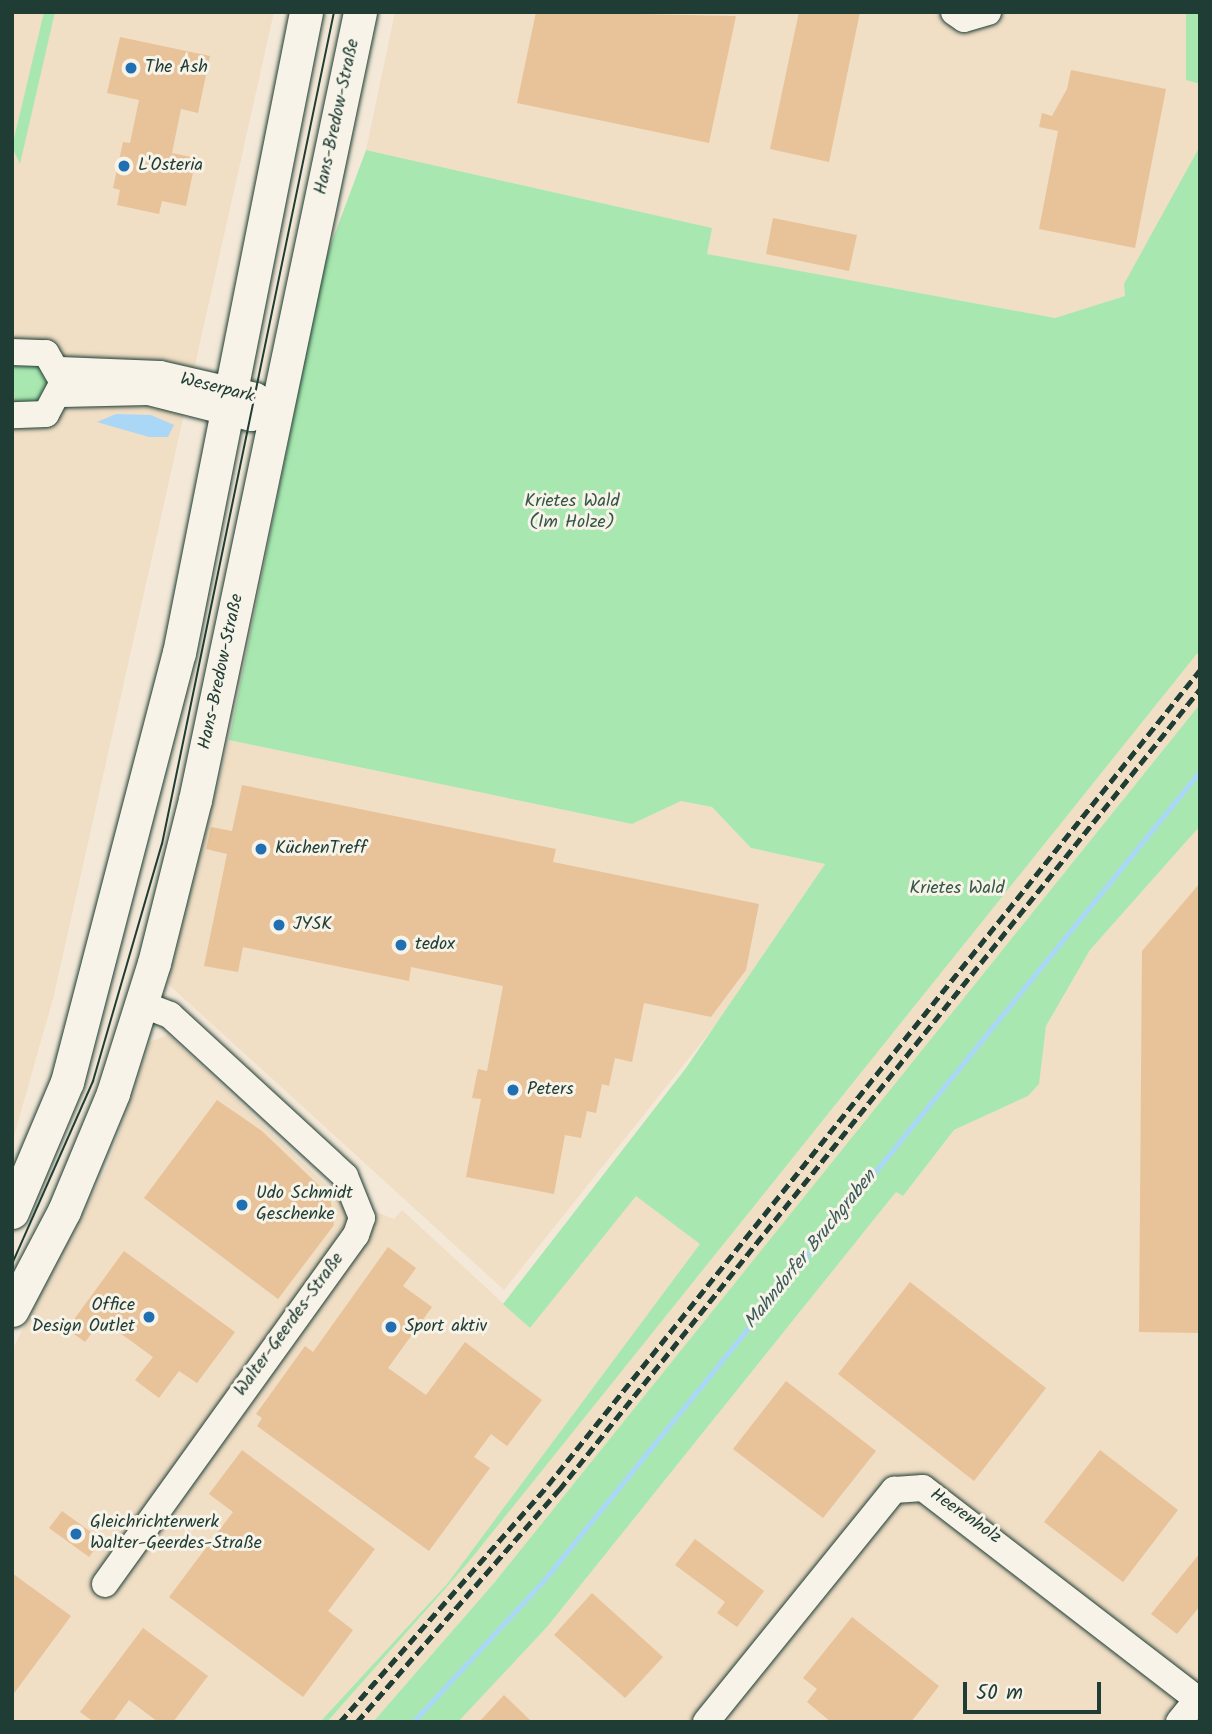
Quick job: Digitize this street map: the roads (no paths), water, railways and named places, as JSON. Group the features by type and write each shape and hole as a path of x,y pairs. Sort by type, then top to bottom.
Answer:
{"main road":[{"path":"12,1212 42,1149 79,1038 178,653 306,12"},
{"name":"Hans-Bredow-Straße","path":"12,1310 64,1211 142,1004 195,800 360,12"}],"street":[{"path":"954,12 964,19 988,12"},
{"path":"12,352 35,349 61,382 46,415 12,415"},
{"name":"Weserpark","path":"61,382 132,369 228,401 277,410"},
{"name":"Walter-Geerdes-Straße","path":"105,1584 356,1235 362,1218 345,1176 170,1015 142,1004"},
{"name":"Heerenholz","path":"706,1722 894,1490 923,1488 1198,1697"},
{"path":"1179,1722 1198,1697"}],"water":[{"path":"116,414 151,415 174,425 168,437 149,437 97,422"}],"waterway":[{"name":"Mahndorfer Bruchgraben","path":"413,1722 544,1580 1200,771"}],"tram line":[{"path":"12,1264 93,1081 162,844 334,12"}],"railway":[{"path":"340,1722 548,1485 1200,670"},
{"path":"357,1722 559,1490 1200,689"}],"place":[{"name":"The Ash","path":"131,68"},
{"name":"L'Osteria","path":"124,166"},
{"name":"KüchenTreff","path":"261,849"},
{"name":"JYSK","path":"279,925"},
{"name":"tedox","path":"401,945"},
{"name":"Peters","path":"513,1090"},
{"name":"Udo Schmidt Geschenke","path":"242,1205"},
{"name":"Office Design Outlet","path":"149,1317"},
{"name":"Sport aktiv","path":"391,1327"},
{"name":"Gleichrichterwerk Walter-Geerdes-Straße","path":"76,1534"}],"park label":[{"name":"Krietes Wald (Im Holze)","path":"572,513"},
{"name":"Krietes Wald","path":"957,889"}]}
